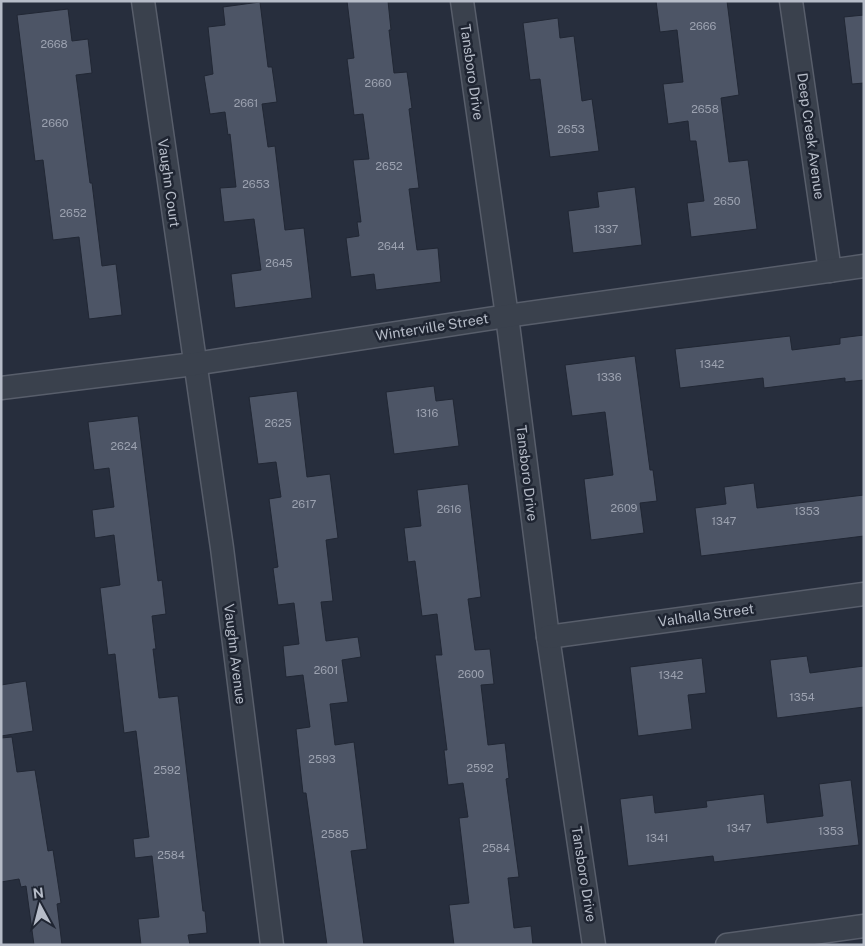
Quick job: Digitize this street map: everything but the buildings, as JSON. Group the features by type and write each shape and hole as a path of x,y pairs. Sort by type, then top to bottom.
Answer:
{"street":[{"name":"Vaughn Court","path":"143,1 194,364"},
{"name":"Tansboro Drive","path":"462,1 507,316 548,636 594,945"},
{"name":"Deep Creek Avenue","path":"791,1 830,270"},
{"name":"Winterville Street","path":"1,388 194,364 507,316 864,266"},
{"name":"Vaughn Avenue","path":"194,364 222,548 272,945"},
{"name":"Valhalla Street","path":"548,636 864,594"},
{"path":"727,945 864,926"}]}
